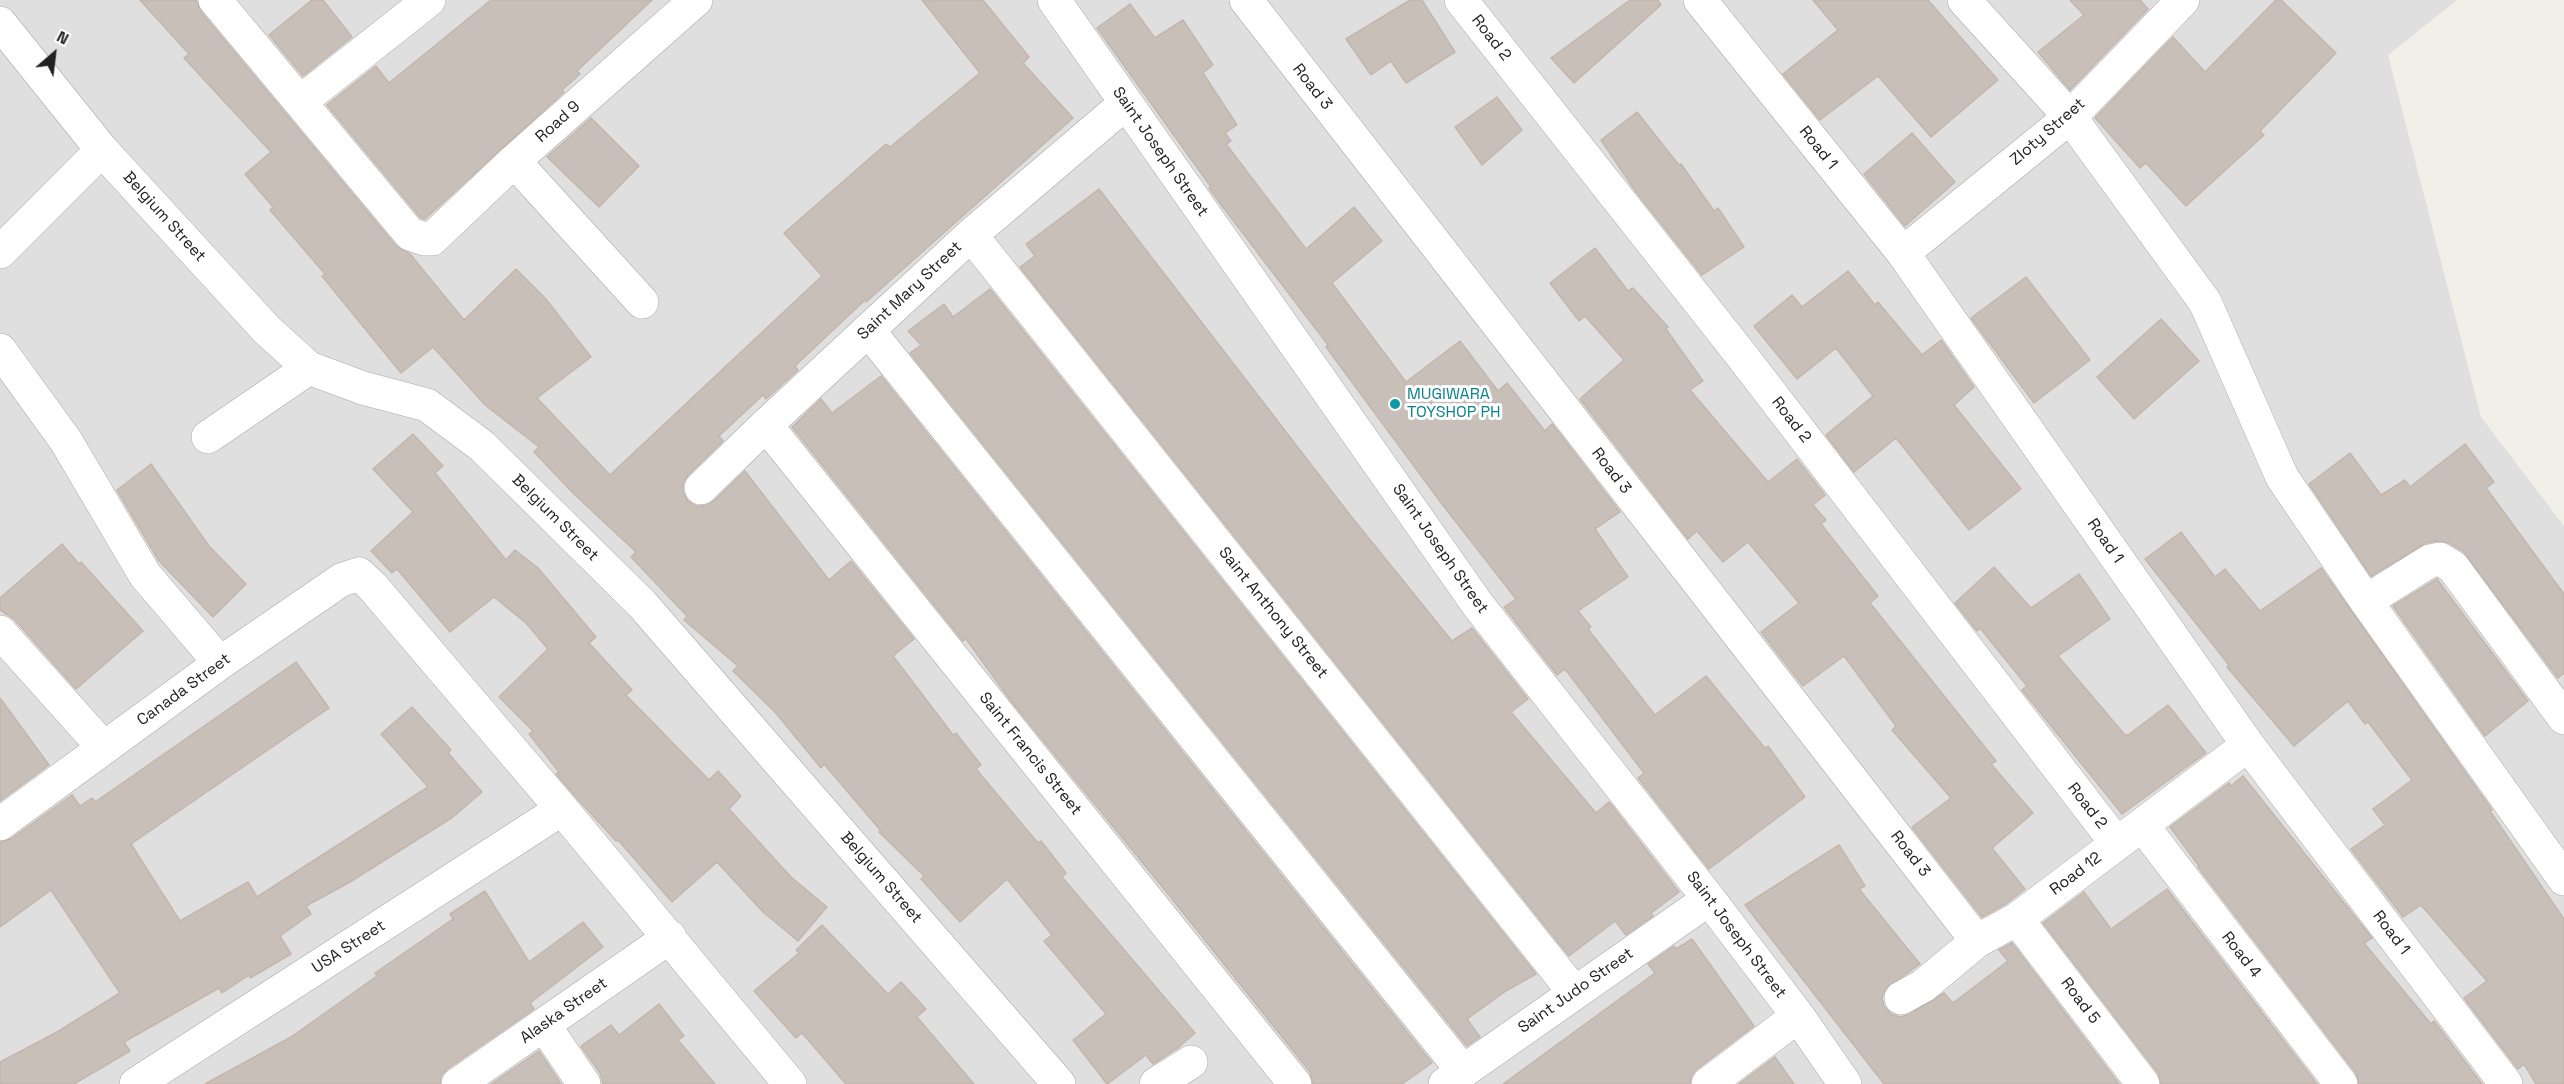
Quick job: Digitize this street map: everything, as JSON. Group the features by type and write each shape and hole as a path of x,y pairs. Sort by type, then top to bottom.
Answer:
{"street":[{"path":"215,0 300,102 429,0"},
{"name":"Road 9","path":"300,102 410,234 420,239 432,238 514,161 696,0"},
{"name":"Saint Joseph Street","path":"1054,0 1478,604 1709,899 1798,1016 1845,1084"},
{"name":"Road 3","path":"1246,0 1977,941"},
{"name":"Road 2","path":"1461,0 1742,356 2129,835"},
{"name":"Road 1","path":"1700,0 1903,253 2248,745 2506,1084"},
{"path":"1964,0 2070,117 2205,302 2282,477 2366,601 2564,879"},
{"name":"Zloty Street","path":"1903,253 2070,117 2183,0"},
{"name":"Belgium Street","path":"0,23 102,150 267,330 309,368 363,388 427,405 482,446 642,604 1059,1084"},
{"name":"Saint Mary Street","path":"701,488 971,235 1126,104"},
{"path":"0,252 102,150"},
{"path":"514,161 642,302"},
{"name":"Saint Anthony Street","path":"971,235 1574,992"},
{"path":"868,330 1453,1077"},
{"path":"0,350 66,441 145,575 220,663"},
{"path":"208,437 309,368"},
{"name":"Saint Francis Street","path":"766,425 1295,1084"},
{"path":"2366,601 2430,561 2440,560 2453,567 2564,718"},
{"name":"Canada Street","path":"0,824 220,663 341,580 359,574 372,586 562,809"},
{"path":"0,632 104,748"},
{"name":"Road 12","path":"1901,998 1923,986 1977,941 2017,919 2248,745"},
{"path":"562,809 790,1084"},
{"name":"USA Street","path":"136,1084 562,809"},
{"name":"Road 4","path":"2129,835 2340,1084"},
{"name":"Saint Judo Street","path":"1453,1077 1709,899"},
{"name":"Road 5","path":"2017,919 2143,1084"},
{"name":"Alaska Street","path":"458,1084 670,937"},
{"path":"1708,1084 1798,1016"},
{"path":"544,1025 584,1084"},
{"path":"1156,1084 1191,1062"}],"shaded area":[{"path":"0,0 2457,0 2388,55 2481,417 2564,526 2564,1084 0,1084"}],"building":[{"path":"140,0 196,0 201,12 396,246 410,254 464,320 516,269 545,298 591,357 537,398 610,475 822,276 784,233 886,144 890,147 980,73 922,0 983,0 1029,57 1023,63 1073,118 866,302 865,300 795,366 798,370 766,399 763,395 719,436 723,441 688,475 683,483 683,492 688,501 696,506 706,506 745,471 829,580 851,561 914,639 893,656 953,735 956,733 981,765 976,769 1038,843 1041,841 1066,873 1062,877 1195,1033 1153,1064 1146,1055 1107,1084 1073,1040 1106,1014 1044,941 1052,935 1007,879 960,922 921,879 924,876 879,832 881,831 824,764 821,768 775,712 733,671 738,666 684,620 687,616 631,557 636,552 573,493 534,452 539,447 485,405 433,347 401,373 322,276 325,274 270,210 273,207 245,174 271,152 184,58 189,54"},
{"path":"312,0 323,0 352,37 303,76 269,35"},
{"path":"491,0 652,0 577,71 580,74 562,90 564,92 425,219 421,218 327,105 376,66 389,83"},
{"path":"1410,0 1422,0 1455,52 1406,83 1391,61 1371,75 1346,39"},
{"path":"1630,0 1658,0 1661,5 1574,83 1551,58"},
{"path":"1813,0 1928,0 1998,80 1931,137 1878,76 1820,120 1783,74 1838,30"},
{"path":"2070,0 2140,0 2148,9 2070,90 2038,52 2084,15"},
{"path":"2276,0 2281,0 2336,53 2260,131 2264,135 2186,206 2146,163 2140,168 2095,118 2173,37 2205,72"},
{"path":"1130,4 1155,38 1183,20 1213,65 1203,73 1237,125 1225,133 1231,141 1226,144 1306,249 1354,207 1382,241 1332,283 1406,382 1460,341 1498,391 1507,383 1545,431 1552,424 1620,512 1595,529 1628,577 1578,611 1591,627 1588,629 1655,715 1706,676 1765,748 1768,746 1805,797 1709,869 1638,778 1644,773 1565,669 1557,675 1504,607 1516,599 1442,504 1326,347 1328,345 1219,202 1209,188 1211,187 1097,28"},
{"path":"1497,97 1522,130 1482,165 1455,127"},
{"path":"1637,112 1679,165 1681,164 1714,211 1718,208 1744,247 1702,275 1636,192 1601,140"},
{"path":"591,118 639,166 599,207 547,157"},
{"path":"1912,133 1955,182 1905,226 1864,174"},
{"path":"1099,189 1350,515 1452,641 1472,628 1528,699 1511,712 1596,813 1609,802 1679,892 1651,913 1653,916 1626,935 1615,921 1569,956 1020,267 1035,256 1026,244"},
{"path":"1595,248 1628,291 1633,288 1668,327 1666,329 1703,381 1690,390 1768,482 1797,459 1825,495 1813,505 1826,520 1821,524 1878,596 1870,603 1996,761 1991,764 2033,813 1992,848 2025,889 2007,903 1982,917 1912,827 1951,798 1892,730 1896,726 1844,656 1803,686 1761,632 1799,603 1748,542 1723,562 1697,531 1688,539 1580,399 1624,360 1585,316 1579,321 1550,283"},
{"path":"1848,271 1875,305 1878,302 1922,355 1941,340 1974,387 1954,405 2021,489 1969,530 1896,438 1854,472 1826,435 1873,396 1836,348 1797,379 1754,326 1792,295 1802,307"},
{"path":"2026,277 2090,360 2034,403 1971,318"},
{"path":"990,289 1536,974 1506,991 1467,1019 1480,1037 1467,1046 910,353 921,345 908,331 944,304 953,317"},
{"path":"2161,319 2199,361 2134,419 2097,377"},
{"path":"881,376 1432,1063 1402,1084 1313,1084 1310,1072 1011,701 966,639 963,641 792,427 821,399 832,413"},
{"path":"413,434 443,466 435,473 506,560 515,550 538,568 596,637 589,643 632,690 626,695 709,780 718,771 741,796 729,809 791,877 827,907 798,941 763,912 717,862 672,902 556,774 559,772 529,734 533,731 499,697 548,649 526,623 494,597 450,632 397,569 392,573 371,551 413,512 373,469"},
{"path":"2465,444 2494,482 2486,488 2564,594 2564,673 2558,678 2463,551 2449,543 2437,541 2426,543 2371,576 2309,484 2350,453 2381,495 2405,480 2410,487"},
{"path":"151,464 209,546 246,584 213,617 159,561 117,490"},
{"path":"2181,532 2215,577 2225,569 2260,611 2321,568 2492,810 2490,811 2564,919 2564,1084 2536,1084 2524,1064 2518,1069 2464,998 2487,981 2421,905 2403,917 2351,849 2385,825 2373,809 2412,780 2368,722 2365,724 2348,701 2294,746 2227,667 2229,665 2145,559"},
{"path":"62,544 143,631 76,689 14,619 0,610 0,598"},
{"path":"1994,567 2031,608 2079,574 2110,619 2058,656 2125,735 2168,705 2206,753 2122,814 2022,690 2027,686 1980,628 1977,631 1955,603"},
{"path":"2437,579 2528,701 2485,736 2393,606"},
{"path":"296,662 329,708 131,844 180,921 248,882 257,897 428,787 381,734 412,707 451,750 448,753 482,792 453,817 350,882 306,906 311,914 280,936 291,954 250,978 249,975 222,993 219,988 124,1042 130,1051 74,1084 0,1084 0,1062 57,1032 120,993 51,890 0,927 0,842 11,839 72,795 80,806 92,798 95,802"},
{"path":"0,698 49,765 0,801"},
{"path":"2243,776 2372,938 2364,943 2431,1024 2434,1021 2482,1084 2359,1084 2356,1073 2170,827 2229,783 2231,786"},
{"path":"1839,845 1865,886 1859,889 1920,964 1885,989 1882,998 1884,1006 1891,1014 1900,1017 1910,1014 1944,993 1953,1003 2008,961 1999,950 2012,943 2119,1084 1884,1084 1745,905"},
{"path":"2167,889 2317,1084 2161,1084 2158,1073 2043,923 2084,892 2111,929"},
{"path":"485,891 529,962 583,922 603,947 530,1003 534,1009 447,1069 441,1076 440,1084 205,1084 291,1037 377,976 375,973 453,919 450,914"},
{"path":"822,925 888,994 901,982 926,1009 917,1017 974,1084 846,1084 802,1033 796,1038 754,991 799,953 796,950"},
{"path":"1692,939 1754,1026 1697,1069 1691,1076 1690,1084 1503,1084 1655,973 1648,964 1674,946 1676,949"},
{"path":"659,1004 684,1036 678,1040 715,1084 603,1084 600,1073 581,1046 611,1025 619,1035"},
{"path":"539,1051 561,1084 491,1084"},
{"path":"1775,1057 1794,1084 1739,1084"}],"place":[{"name":"MUGIWARA TOYSHOP PH","path":"1395,404"}]}
